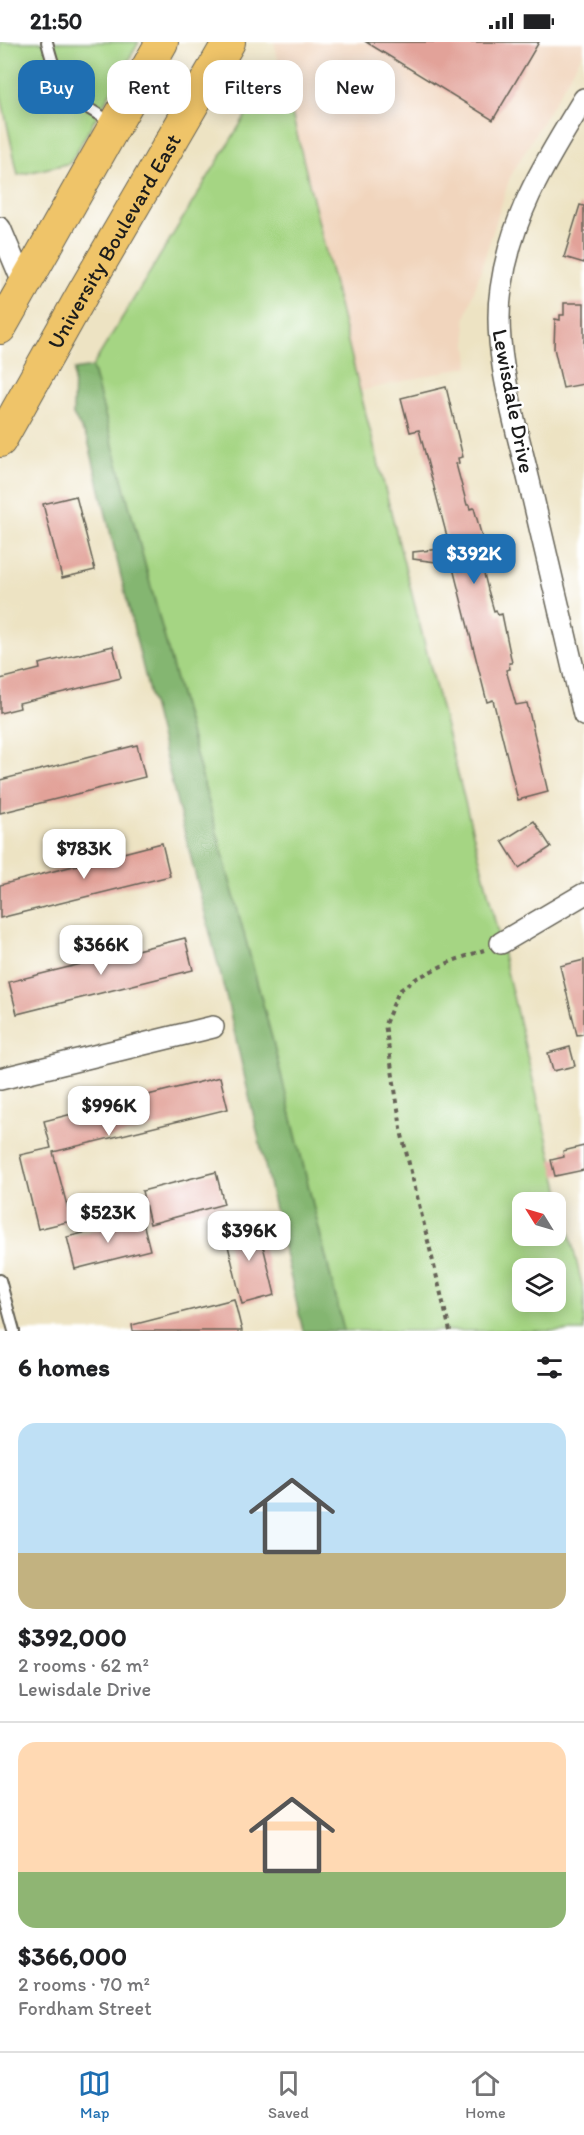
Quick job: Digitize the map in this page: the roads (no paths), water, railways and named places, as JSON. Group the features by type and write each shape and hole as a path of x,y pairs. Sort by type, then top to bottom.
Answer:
{"main road":[{"path":"0,327 162,42"},
{"name":"University Boulevard East","path":"0,441 229,42"}],"street":[{"name":"Lewisdale Drive","path":"584,99 546,160 528,195 507,260 501,288 498,340 518,436 584,716"},
{"path":"0,228 24,285"},
{"path":"501,943 584,894"},
{"path":"0,1079 213,1027"}],"lane":[{"path":"47,42 54,71 63,88 80,104 116,124"},
{"path":"0,1280 14,1331"}]}
